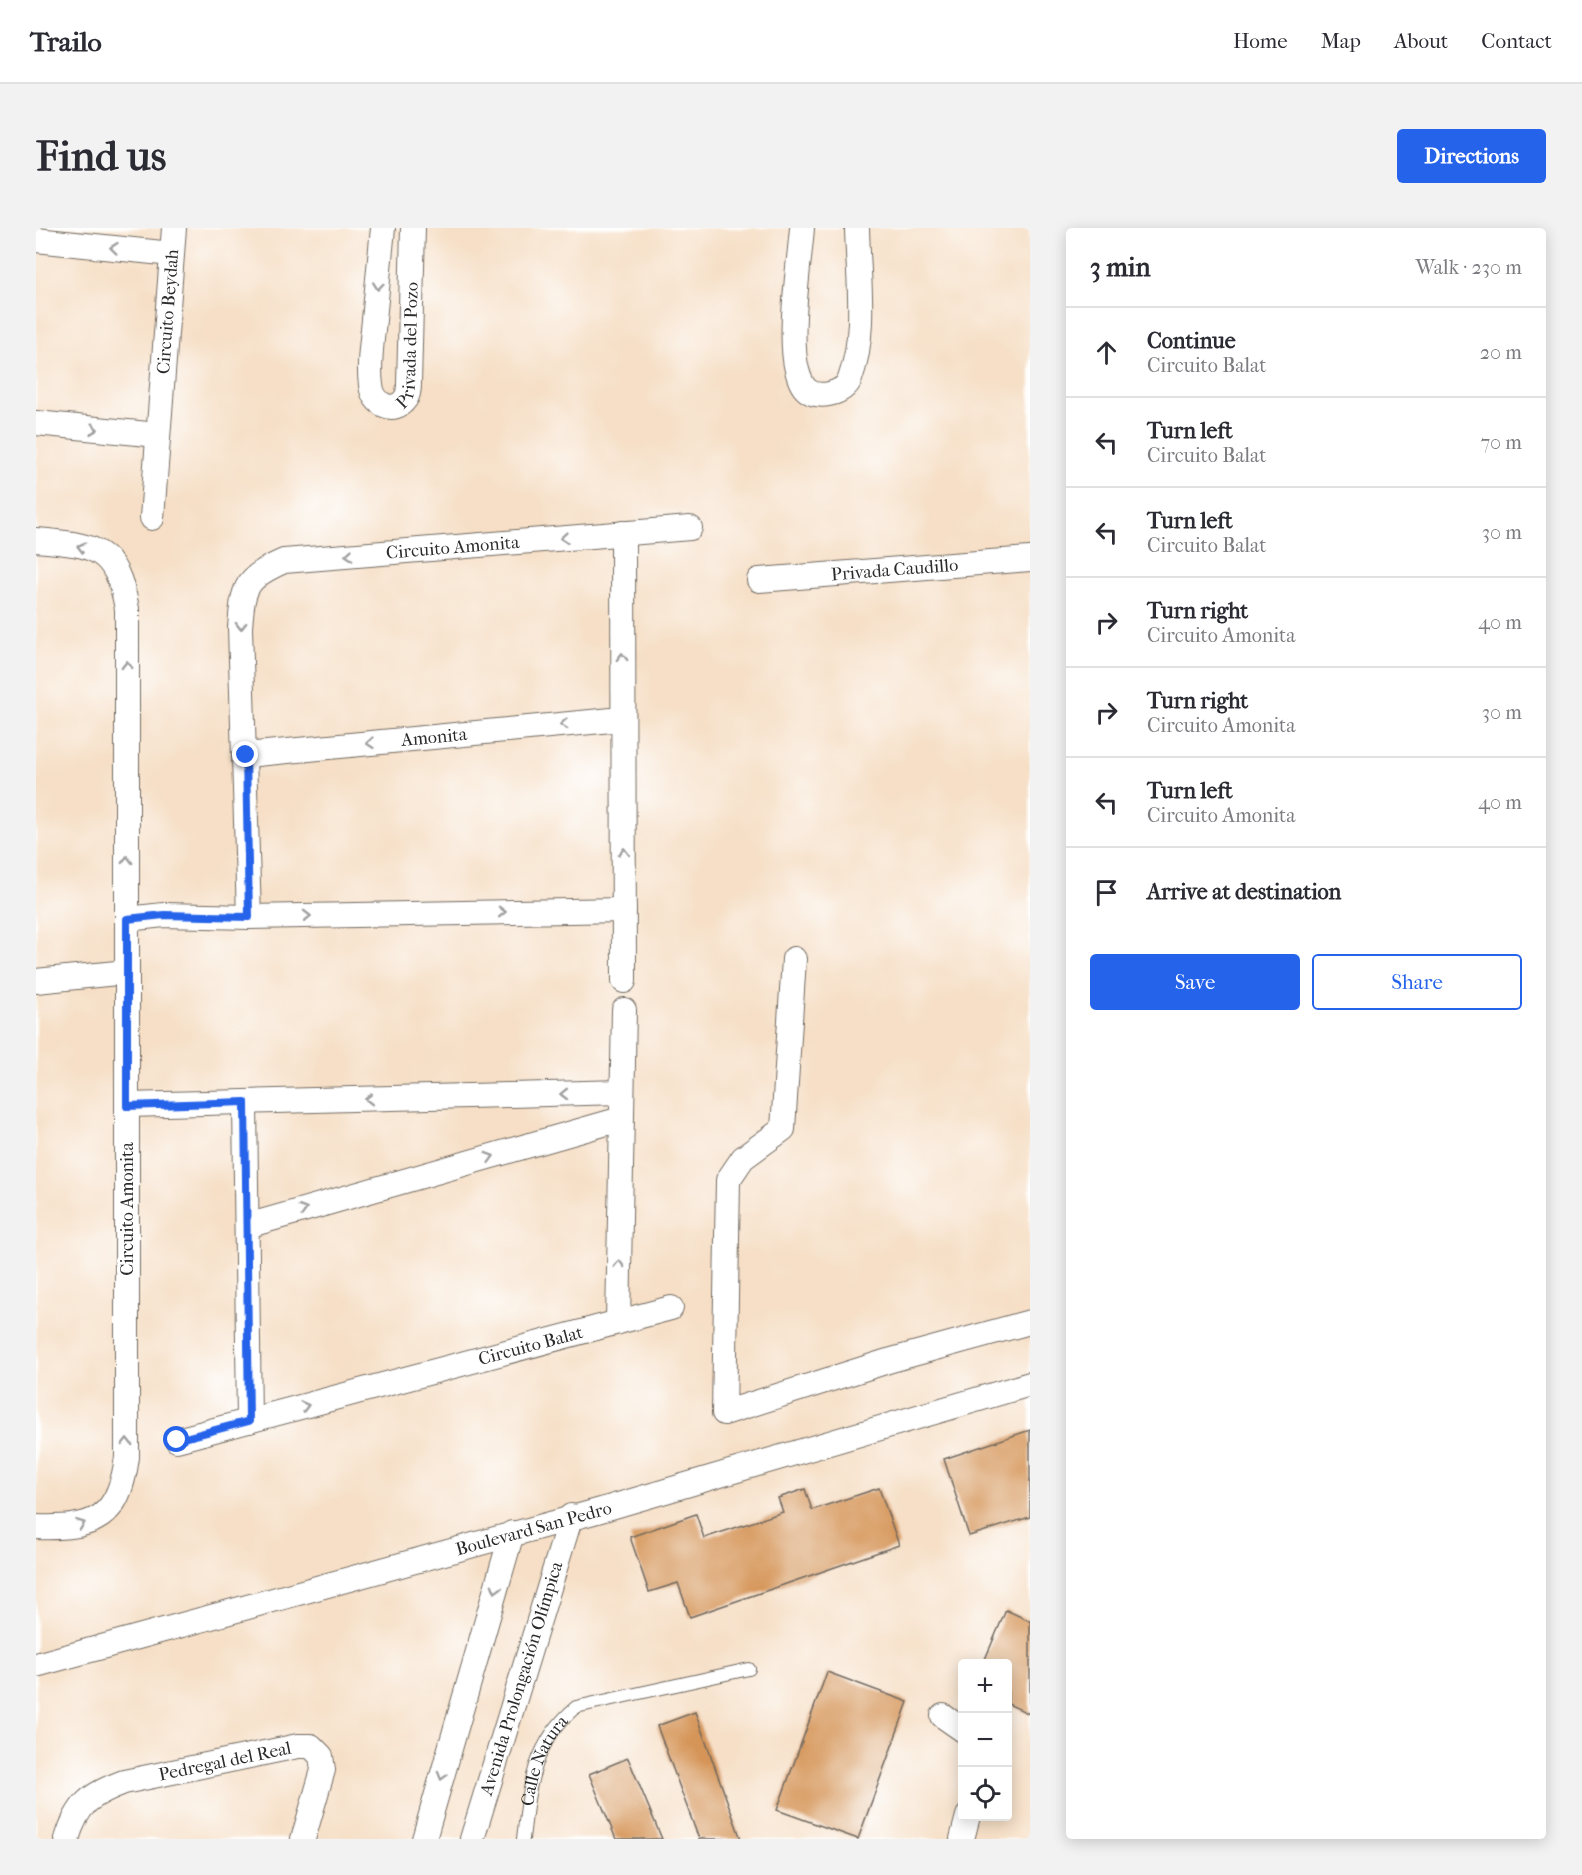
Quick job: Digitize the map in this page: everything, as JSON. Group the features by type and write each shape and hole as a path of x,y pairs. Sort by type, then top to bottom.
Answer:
{"street":[{"path":"172,254 174,228"},
{"name":"Privada del Pozo","path":"383,228 370,359 371,387 375,401 380,405 388,406 399,404 406,398 410,384 413,228"},
{"path":"802,228 794,349 801,383 808,391 818,394 841,389 849,382 856,357 860,331 857,228"},
{"name":"Circuito Beydah","path":"36,240 172,254 152,518"},
{"path":"36,423 158,435"},
{"name":"Circuito Amonita","path":"249,917 242,601 248,585 258,572 284,561 690,528"},
{"path":"622,533 624,981"},
{"name":"Circuito Amonita","path":"36,540 87,547 105,555 118,571 127,609 126,1457 123,1481 117,1499 108,1511 70,1528 36,1527"},
{"name":"Privada Caudillo","path":"759,579 1030,559"},
{"name":"Amonita","path":"246,755 622,719"},
{"path":"127,919 164,915 249,917 624,910"},
{"path":"794,959 783,1130 743,1158 728,1180 724,1413 888,1361 1030,1322"},
{"path":"36,981 127,972"},
{"path":"618,1322 624,1010"},
{"path":"127,1106 622,1092"},
{"path":"245,1102 249,1421"},
{"path":"247,1226 621,1119"},
{"name":"Circuito Balat","path":"177,1440 671,1308"},
{"name":"Boulevard San Pedro","path":"36,1665 888,1427 1030,1384"},
{"name":"Avenida Prolongación Olímpica","path":"472,1839 570,1516"},
{"path":"424,1839 512,1533"},
{"path":"942,1716 958,1727"},
{"name":"Pedregal del Real","path":"67,1839 73,1820 85,1802 101,1791 124,1782 298,1746 311,1746 321,1756 323,1770 303,1839"},
{"path":"962,1839 967,1821"}],"lane":[{"name":"Calle Natura","path":"523,1839 528,1798 541,1751 556,1724 576,1707 748,1670"}],"building":[{"path":"1030,1430 1030,1517 969,1536 944,1459"},
{"path":"879,1488 899,1545 690,1617 678,1583 649,1592 630,1537 696,1514 704,1538 783,1512 778,1498 805,1489 812,1510"},
{"path":"1006,1610 1030,1621 1030,1714 1012,1706 1012,1659 985,1659"},
{"path":"827,1672 908,1702 858,1839 777,1810"},
{"path":"695,1712 741,1839 699,1839 657,1726"},
{"path":"628,1758 662,1839 616,1839 589,1774"}],"route":[{"path":"177,1440 249,1421 245,1102 127,1106 127,919 164,915 249,917 246,755"}]}
